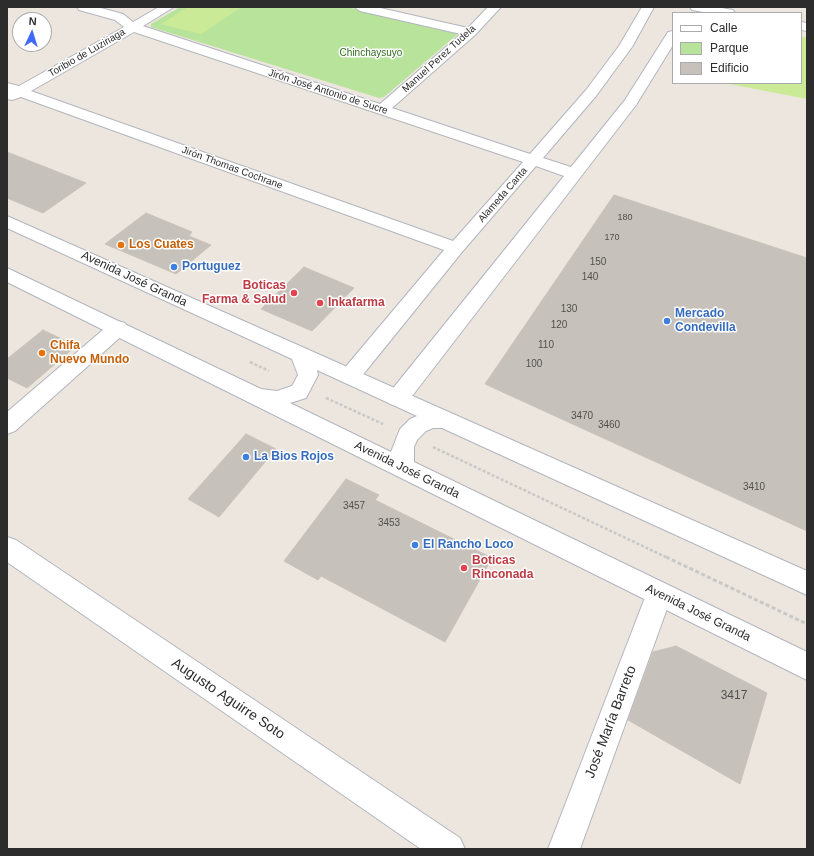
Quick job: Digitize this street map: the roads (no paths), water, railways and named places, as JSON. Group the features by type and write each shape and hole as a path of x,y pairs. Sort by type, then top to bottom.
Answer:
{"street":[{"name":"Jirón José Antonio de Sucre","path":"84,7 125,14 133,27 575,174"},
{"name":"Toribio de Luziriaga","path":"11,92 168,7"},
{"path":"360,7 471,32"},
{"name":"Manuel Perez Tudela","path":"382,110 471,32 495,7"},
{"name":"Alameda Canta","path":"350,376 456,248 591,93 625,47 648,7"},
{"path":"696,7 724,12"},
{"path":"398,398 631,102 672,37"},
{"name":"Jirón Thomas Cochrane","path":"11,92 456,248"},
{"name":"Avenida José Granda","path":"7,221 807,583"},
{"name":"Avenida José Granda","path":"7,274 402,467 659,595 807,666"},
{"path":"7,425 118,328"},
{"path":"258,397 277,399 299,392 308,375 301,355"},
{"path":"402,467 403,447 408,435 418,425 432,419 447,419"},
{"name":"Augusto Aguirre Soto","path":"7,548 449,849"},
{"name":"José María Barreto","path":"564,849 659,595"}],"place":[{"name":"Los Cuates","path":"121,245"},
{"name":"Portuguez","path":"174,267"},
{"name":"Boticas Farma & Salud","path":"294,293"},
{"name":"Inkafarma","path":"320,303"},
{"name":"Mercado Condevilla","path":"667,321"},
{"name":"Chifa Nuevo Mundo","path":"42,353"},
{"name":"La Bios Rojos","path":"246,457"},
{"name":"El Rancho Loco","path":"415,545"},
{"name":"Boticas Rinconada","path":"464,568"}],"park label":[{"name":"Chinchaysuyo","path":"371,53"}]}
